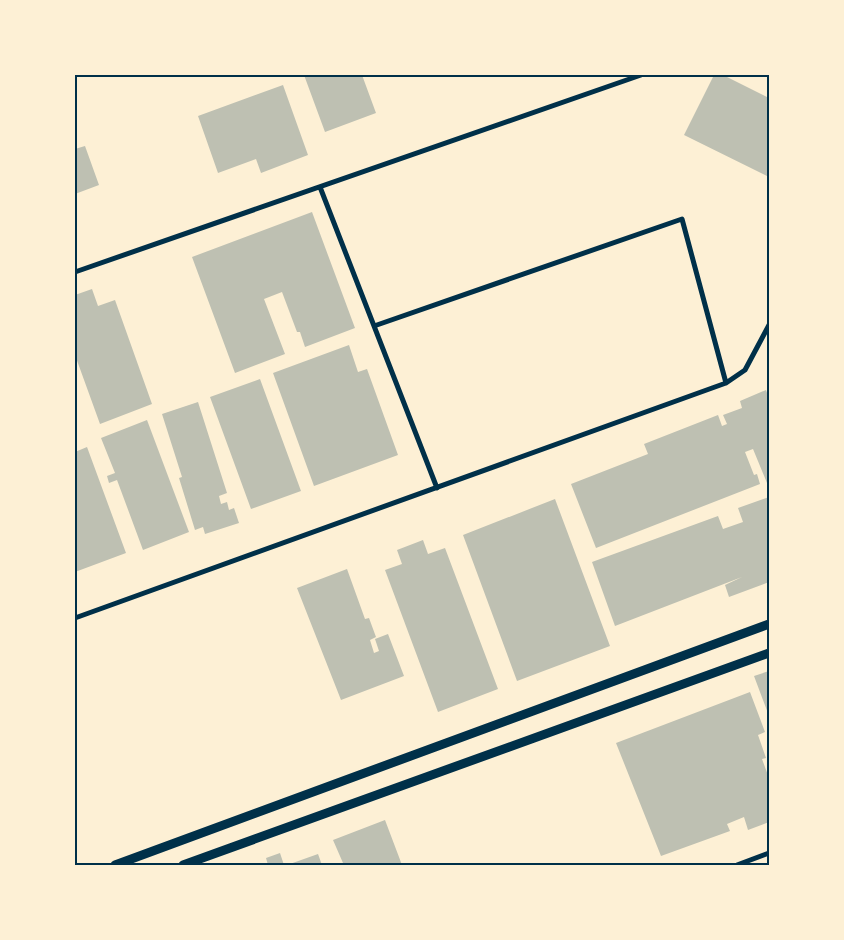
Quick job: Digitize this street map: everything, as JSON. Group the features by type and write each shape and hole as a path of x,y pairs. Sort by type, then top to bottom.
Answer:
{"main road":[{"path":"115,865 769,624"},
{"path":"183,865 769,652"}],"street":[{"path":"75,272 641,75"},
{"path":"320,187 437,488"},
{"path":"374,326 682,219 726,383"},
{"path":"75,618 726,383 744,370 769,325"},
{"path":"737,865 769,853"}],"building":[{"path":"304,75 362,75 376,113 325,132"},
{"path":"714,75 723,75 769,98 769,177 684,135"},
{"path":"283,85 308,155 261,173 256,159 218,173 198,116"},
{"path":"85,146 99,185 75,194 75,149"},
{"path":"312,212 355,328 305,347 300,332 297,332 282,292 264,299 285,354 235,373 192,257"},
{"path":"92,289 98,306 115,300 152,404 100,424 75,355 75,295"},
{"path":"349,345 358,372 367,369 398,455 314,486 273,373"},
{"path":"260,379 301,491 251,509 210,397"},
{"path":"766,390 769,398 769,482 767,483 753,449 745,452 754,475 757,474 760,484 596,548 571,484 648,454 644,444 718,415 722,426 727,424 723,415 742,408 740,401"},
{"path":"198,402 227,493 219,496 221,504 227,502 229,510 234,508 239,523 205,534 203,527 195,530 179,478 182,477 162,414"},
{"path":"147,420 189,532 143,550 117,480 109,483 107,476 115,473 101,438"},
{"path":"87,447 126,553 75,572 75,452"},
{"path":"769,497 769,582 729,597 725,585 742,577 615,626 592,562 718,516 723,529 743,522 738,508"},
{"path":"555,499 610,646 517,681 463,535"},
{"path":"423,540 428,554 445,548 498,689 438,712 385,570 402,564 397,550"},
{"path":"347,569 365,619 369,618 376,637 370,640 374,653 379,651 375,639 388,634 404,676 341,700 297,588"},
{"path":"769,671 769,716 754,676"},
{"path":"750,692 765,732 758,735 766,758 762,759 769,778 769,822 748,830 744,817 727,824 730,831 661,856 616,743"},
{"path":"385,820 402,865 338,865 343,863 333,840"},
{"path":"280,853 284,865 268,865 266,858"},
{"path":"318,854 322,865 287,865"}]}
